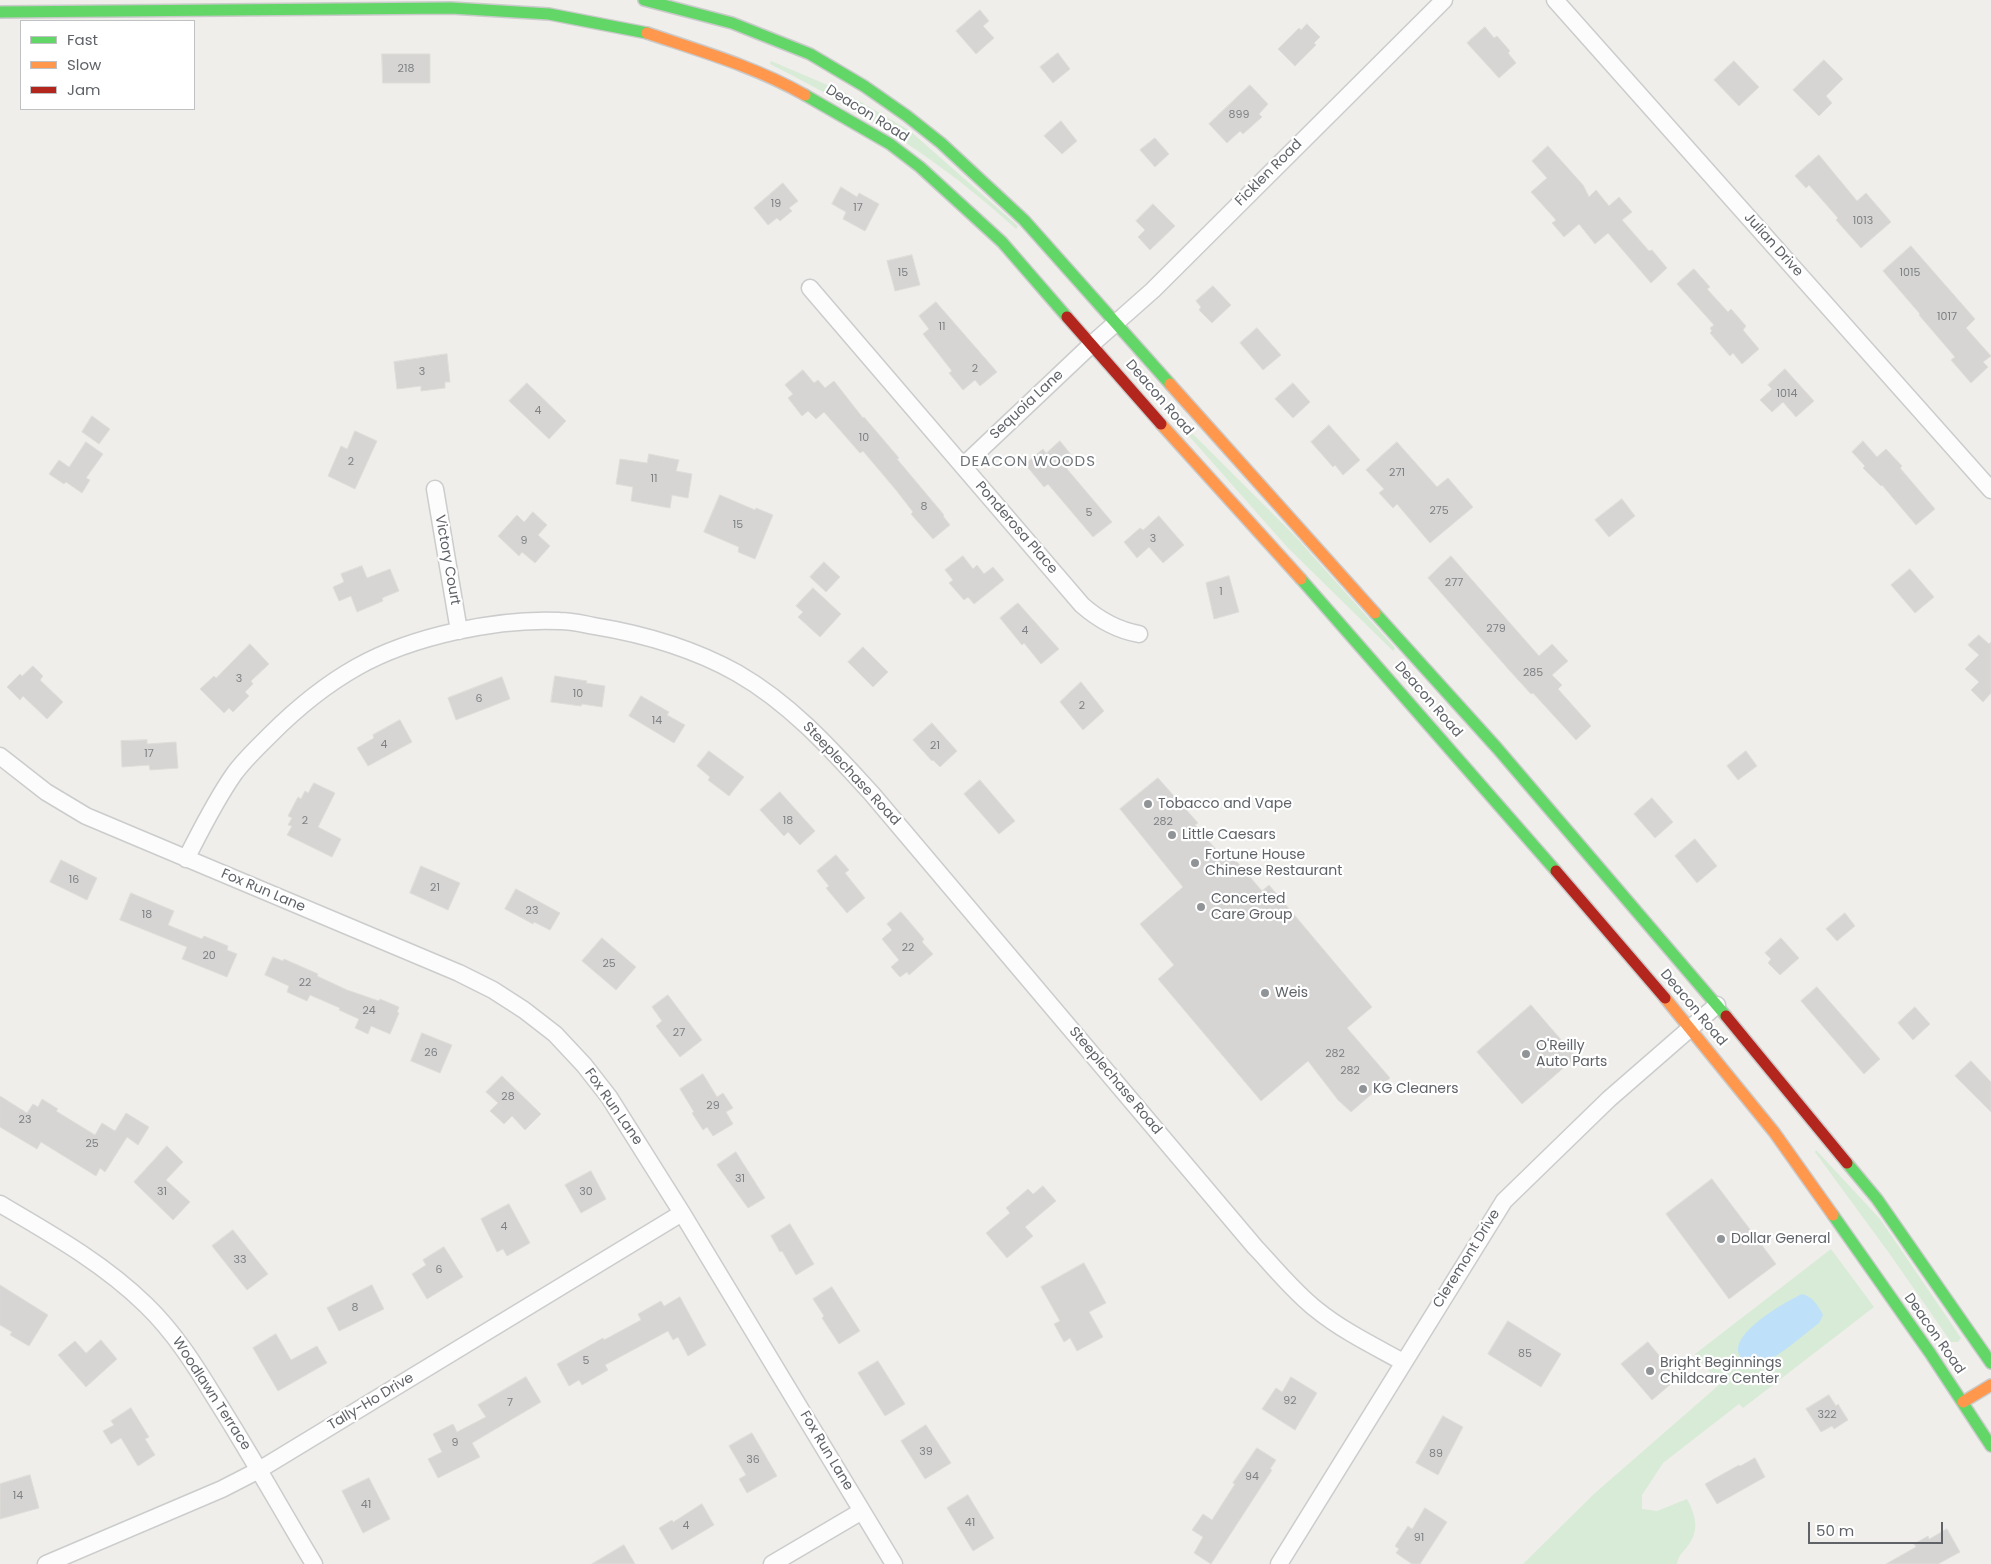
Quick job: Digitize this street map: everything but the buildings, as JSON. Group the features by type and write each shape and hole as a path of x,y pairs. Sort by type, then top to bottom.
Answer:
{"main road":[{"name":"Deacon Road","path":"651,6 732,23 810,54 864,86 907,116 941,143 1017,213 1491,740 1717,1005 1877,1199 1991,1363"},
{"path":"646,33 651,6"},
{"name":"Deacon Road","path":"0,12 451,8 549,14 646,33 720,57 793,88 890,144 920,166 1002,242 1218,489 1472,772 1690,1027 1774,1132 1963,1402 1991,1446"},
{"path":"1963,1402 1991,1385"}],"street":[{"name":"Ficklen Road","path":"1092,344 1153,290 1444,0"},
{"name":"Julian Drive","path":"1555,0 1991,490"},
{"name":"Ponderosa Place","path":"810,288 1082,605 1094,616 1112,626 1139,634"},
{"name":"Sequoia Lane","path":"962,466 1092,344"},
{"name":"Victory Court","path":"435,489 459,631"},
{"name":"Steeplechase Road","path":"186,859 216,802 235,773 296,709 358,666 395,649 459,631 494,624 562,621 613,629 663,642 702,656 736,673 769,693 828,745 872,794 1255,1247 1298,1293 1317,1310 1343,1329 1403,1362"},
{"name":"Fox Run Lane","path":"0,756 46,792 86,816 459,974 493,990 524,1010 555,1034 609,1097 682,1213 894,1564"},
{"name":"Cleremont Drive","path":"1279,1564 1504,1202 1609,1099 1717,1005"},
{"name":"Woodlawn Terrace","path":"0,1204 84,1255 117,1278 146,1305 173,1335 192,1361 314,1564"},
{"name":"Tally-Ho Drive","path":"46,1564 222,1489 259,1470 682,1213"},
{"path":"772,1564 862,1511"}],"green space":[{"path":"771,61 844,92 910,131 1018,226 1016,229 959,181 899,138 836,99 770,64"},
{"path":"1184,425 1295,536 1395,648 1393,651 1288,548 1181,427"},
{"path":"1816,1150 1880,1219 1961,1338 1958,1342 1951,1342 1815,1152"},
{"path":"1831,1249 1874,1307 1743,1408 1739,1404 1663,1463 1642,1495 1642,1509 1657,1511 1687,1499 1693,1511 1695,1529 1691,1541 1679,1557 1677,1564 1523,1564 1595,1493 1720,1384 1695,1354"}],"water":[{"path":"1802,1294 1812,1299 1819,1308 1823,1315 1819,1323 1778,1355 1750,1367 1742,1359 1738,1348 1746,1332 1764,1316"}],"traffic: fast":[{"path":"644,0 732,23 810,54 864,86 907,116 941,143 1024,220 1170,384"},
{"path":"0,12 451,8 549,14 647,33"},
{"path":"805,95 890,144 920,167 1002,242 1067,317"},
{"path":"1301,579 1556,871"},
{"path":"1375,613 1497,748 1726,1016"},
{"path":"1847,1163 1877,1199 1991,1363"},
{"path":"1833,1215 1930,1353 1991,1446"}],"traffic: slow":[{"path":"647,33 747,68 805,95"},
{"path":"1170,384 1375,613"},
{"path":"1161,424 1301,579"},
{"path":"1665,998 1774,1132 1833,1215"},
{"path":"1963,1402 1991,1385"}],"traffic: jam":[{"path":"1067,317 1161,424"},
{"path":"1556,871 1665,998"},
{"path":"1726,1016 1847,1163"}],"place":[{"name":"Tobacco and Vape","path":"1148,804"},
{"name":"Little Caesars","path":"1172,835"},
{"name":"Fortune House Chinese Restaurant","path":"1195,863"},
{"name":"Concerted Care Group","path":"1201,907"},
{"name":"Weis","path":"1265,993"},
{"name":"O'Reilly Auto Parts","path":"1526,1054"},
{"name":"KG Cleaners","path":"1363,1089"},
{"name":"Dollar General","path":"1721,1239"},
{"name":"Bright Beginnings Childcare Center","path":"1650,1371"}],"district":[{"name":"DEACON WOODS","path":"1028,462"}]}
